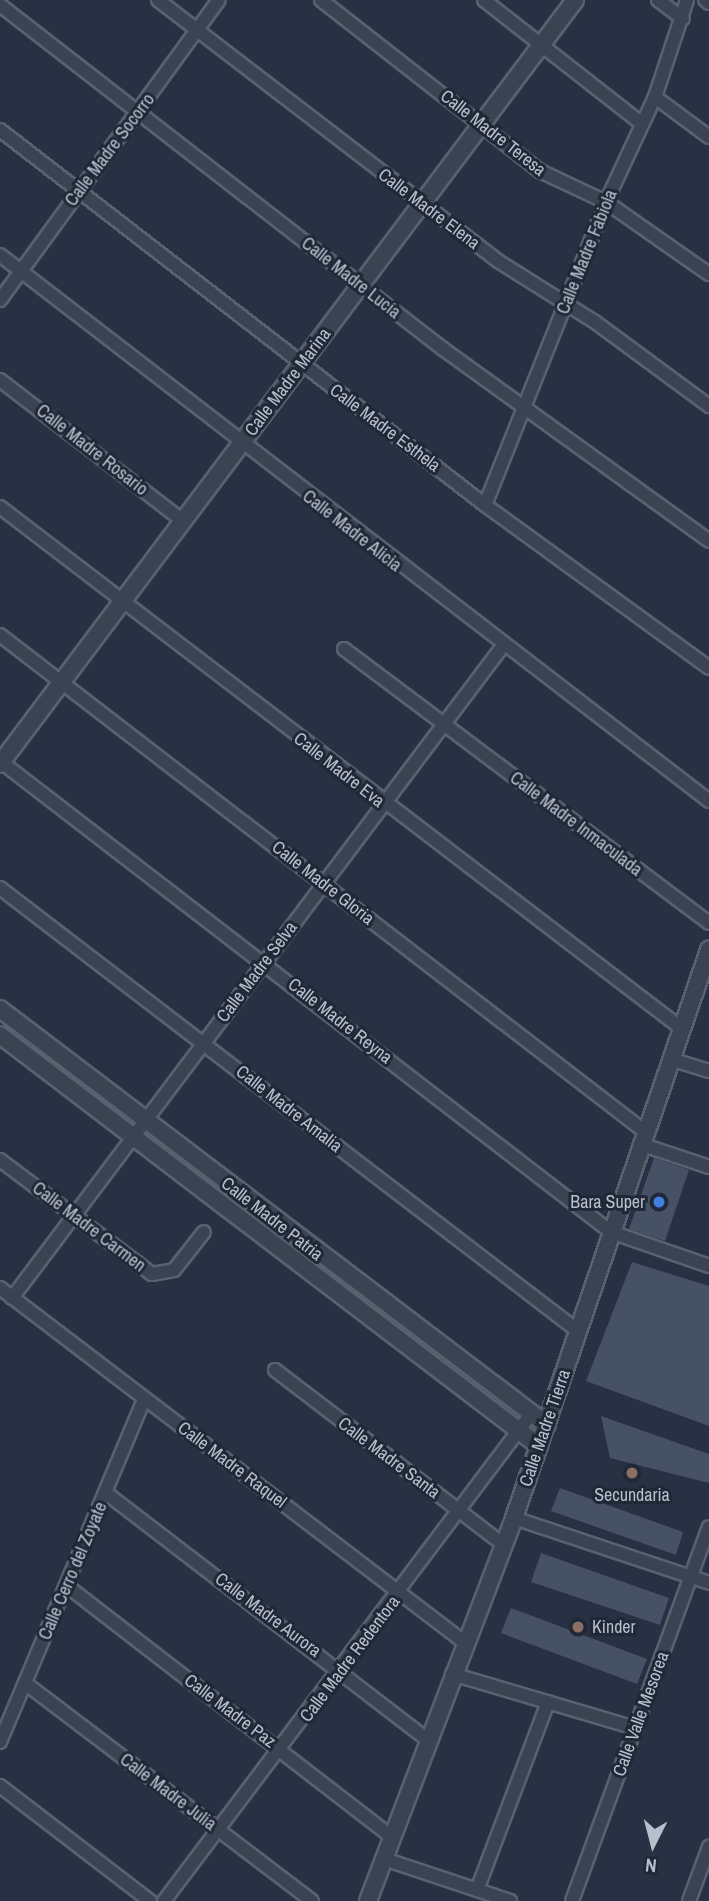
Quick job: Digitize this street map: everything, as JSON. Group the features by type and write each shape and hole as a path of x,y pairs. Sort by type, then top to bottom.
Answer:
{"street":[{"name":"Calle Madre Elena","path":"158,0 424,206 564,308 595,322 709,407"},
{"name":"Calle Madre Socorro","path":"0,300 79,190 139,114 219,0"},
{"name":"Calle Madre Teresa","path":"321,0 556,181 606,202 709,274"},
{"path":"484,0 641,123"},
{"name":"Calle Madre Marina","path":"1,762 301,364 424,206 575,0"},
{"path":"658,0 683,19"},
{"name":"Calle Madre Fabiola","path":"485,505 606,202 654,97 683,19 687,0"},
{"name":"Calle Madre Lucía","path":"0,5 362,287 709,541"},
{"path":"654,97 709,137"},
{"name":"Calle Madre Esthela","path":"0,131 485,505 709,668"},
{"name":"Calle Madre Alicia","path":"0,254 502,648 709,801"},
{"name":"Calle Madre Rosario","path":"0,380 183,521"},
{"name":"Calle Madre Eva","path":"0,507 384,805 681,1028"},
{"name":"Calle Madre Gloria","path":"0,635 324,883 642,1138 709,1167"},
{"name":"Calle Madre Selva","path":"12,1298 502,648"},
{"name":"Calle Madre Inmaculada","path":"344,649 709,923"},
{"name":"Calle Madre Reyna","path":"1,762 265,962 611,1232 709,1266"},
{"name":"Calle Madre Amalia","path":"0,888 578,1331"},
{"name":"Calle Madre Tierra","path":"368,1901 464,1642 514,1518 642,1138 681,1028 705,972 709,950"},
{"name":"Calle Madre Patria","path":"0,1009 547,1425"},
{"name":"Calle Madre Patria","path":"0,1035 539,1446"},
{"path":"670,1059 709,1072"},
{"name":"Calle Madre Carmen","path":"0,1160 159,1276 174,1270 204,1231"},
{"name":"Calle Madre Raquel","path":"0,1288 464,1642"},
{"name":"Calle Madre Santa","path":"275,1370 504,1545"},
{"name":"Calle Cerro del Zoyate","path":"0,1742 144,1399"},
{"name":"Calle Madre Redentora","path":"164,1901 281,1751 531,1414"},
{"name":"Calle Madre Aurora","path":"106,1493 341,1670 428,1740"},
{"path":"514,1518 709,1583"},
{"name":"Calle Valle Mesorea","path":"572,1901 709,1528"},
{"name":"Calle Madre Paz","path":"67,1586 392,1838"},
{"path":"452,1674 636,1728"},
{"name":"Calle Madre Julia","path":"25,1683 312,1901"},
{"path":"477,1890 548,1702"},
{"path":"0,1786 150,1901"},
{"path":"689,1901 709,1847"},
{"path":"384,1859 510,1901"}],"building":[{"name":"Bara Super","path":"654,1158 689,1170 665,1241 629,1229"},
{"path":"632,1262 709,1286 709,1426 586,1381"},
{"path":"601,1416 709,1454 709,1483 610,1458"},
{"path":"560,1488 683,1532 676,1555 551,1511"},
{"path":"541,1553 669,1598 660,1625 531,1582"},
{"path":"511,1608 647,1659 637,1684 501,1633"}],"place":[{"name":"Bara Super","path":"659,1202"},
{"name":"Secundaria","path":"632,1473"},
{"name":"Kinder","path":"578,1627"}]}
